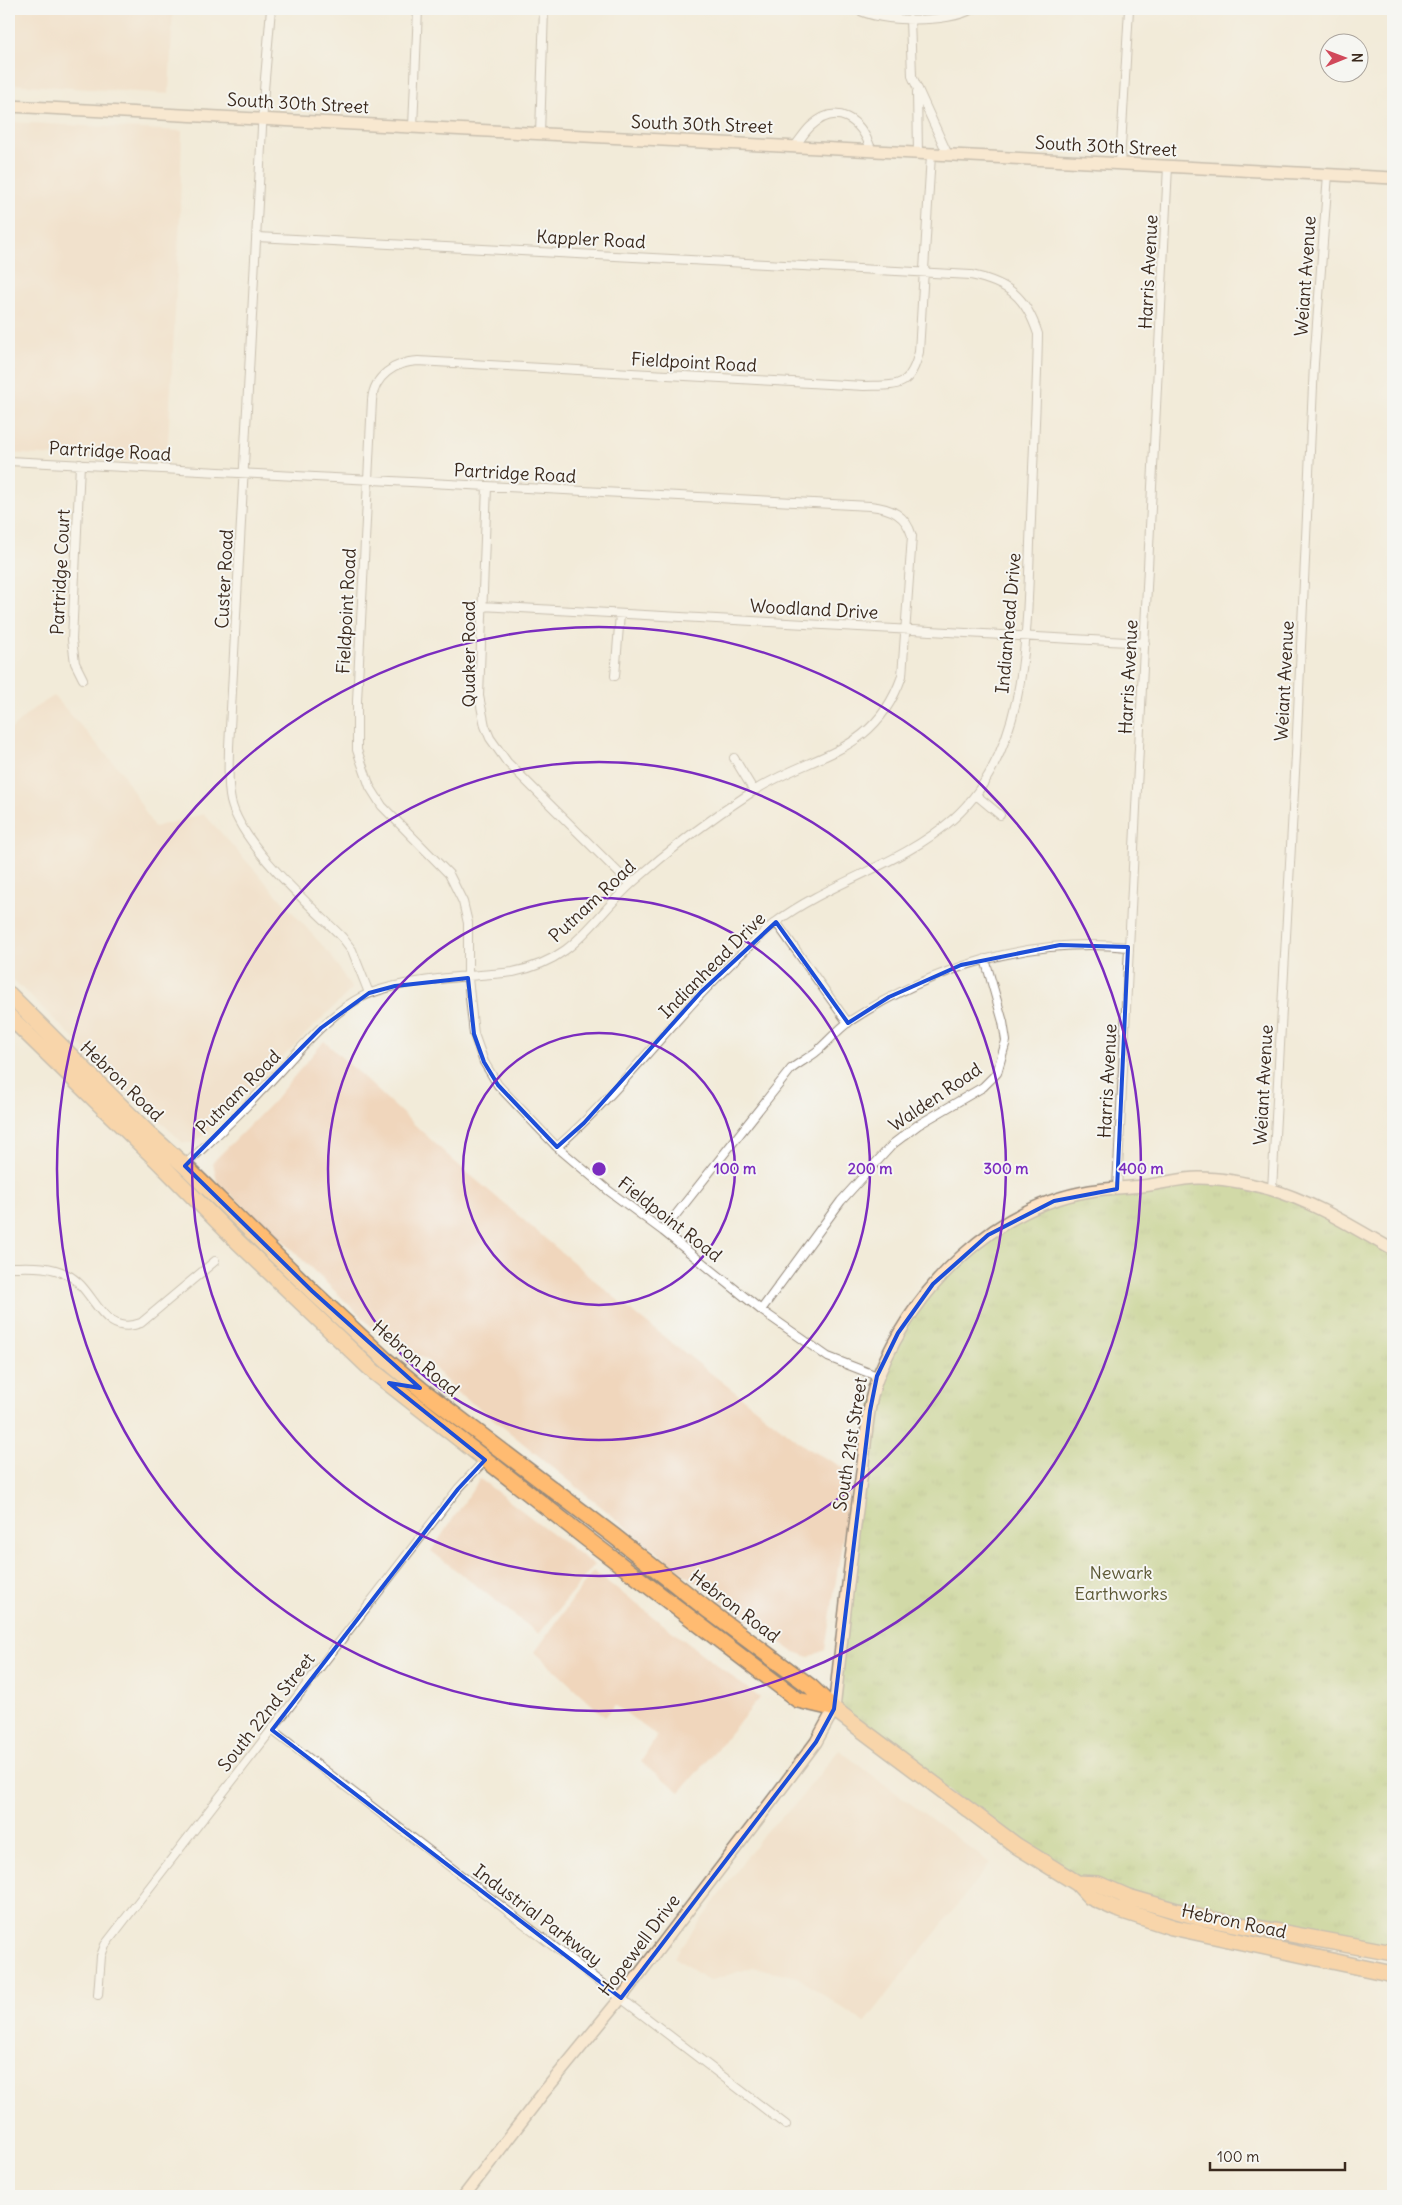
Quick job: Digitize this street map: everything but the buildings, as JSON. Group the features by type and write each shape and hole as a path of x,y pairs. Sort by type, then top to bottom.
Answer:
{"highway":[{"name":"Hebron Road","path":"9,994 141,1126 185,1166 312,1292 386,1360 422,1390 491,1441 709,1611 810,1686 834,1709 1017,1846 1078,1883 1090,1897 1117,1909 1172,1928 1393,1974"},
{"name":"Hebron Road","path":"9,1016 301,1303 374,1372 485,1460 798,1700 834,1709"},
{"path":"388,1383 402,1385 468,1437 491,1441"},
{"path":"485,1460 508,1464 558,1501 568,1502"},
{"name":"Hebron Road","path":"1078,1883 1098,1884 1128,1897 1198,1917 1393,1953"}],"main road":[{"name":"South 30th Street","path":"9,106 540,134 871,149 931,155 1393,178"},
{"name":"South 21st Street","path":"834,1709 865,1445 878,1376 898,1333 933,1284 967,1250 1009,1222 1054,1202 1089,1191 1196,1178 1224,1180 1272,1190 1316,1208 1393,1250"},
{"name":"Hopewell Drive","path":"464,2196 544,2092 621,1998 816,1742 834,1709"}],"street":[{"name":"Custer Road","path":"271,9 263,118 230,747 231,800 241,825 253,844 352,950 369,993"},
{"path":"413,127 418,9"},
{"path":"540,134 544,9"},
{"path":"857,9 877,16 910,19 946,18 957,16 972,9"},
{"path":"1120,164 1128,9"},
{"path":"910,19 910,62 912,76 948,155"},
{"path":"917,90 918,153"},
{"path":"795,146 811,126 824,118 838,114 847,116 860,127 865,133 871,149"},
{"name":"Fieldpoint Road","path":"878,1376 828,1357 761,1310 663,1231 609,1191 557,1147 498,1085 484,1062 474,1034 468,978 468,922 458,890 438,861 382,806 368,782 358,755 357,700 373,389 387,372 408,361 864,386 897,385 906,379 914,369 917,361 931,155"},
{"name":"Harris Avenue","path":"1116,1189 1168,166"},
{"name":"Weiant Avenue","path":"1272,1190 1286,945 1314,364 1328,174"},
{"name":"Kappler Road","path":"257,237 643,256 746,265 924,272"},
{"name":"Indianhead Drive","path":"557,1147 584,1123 701,992 776,922 851,878 914,848 954,818 976,796 994,767 1006,737 1018,697 1026,636 1038,334 1032,314 1021,299 1006,286 993,280 972,275 924,272"},
{"name":"Partridge Road","path":"9,461 888,508 905,521 911,531 913,542 905,629"},
{"name":"Partridge Court","path":"80,464 72,640 75,664 83,679"},
{"name":"Quaker Road","path":"487,486 479,696 485,726 490,738 507,762 630,884"},
{"name":"Woodland Drive","path":"482,606 1145,643"},
{"path":"615,676 620,614"},
{"name":"Putnam Road","path":"173,1178 250,1103 321,1028 369,993 395,986 528,969 569,948 630,884 681,842 754,791 830,754 869,731 883,715 895,696 902,676 905,629"},
{"path":"734,758 754,791"},
{"path":"976,796 1000,815"},
{"path":"776,922 848,1023"},
{"path":"663,1231 791,1069 816,1052 848,1023 889,997 930,977 985,959 1027,950 1060,945 1098,944 1128,946"},
{"name":"Walden Road","path":"761,1310 841,1201 893,1144 918,1125 983,1087 997,1073 1006,1041 1003,1022 985,959"},
{"path":"9,1267 52,1268 68,1274 77,1280 102,1314 120,1326 130,1327 140,1323 215,1260"},
{"name":"South 22nd Street","path":"98,1994 101,1956 106,1944 458,1489 485,1460"},
{"name":"Industrial Parkway","path":"272,1730 786,2125"}],"highlighted area":[{"path":"776,922 848,1023 889,997 961,965 1060,945 1128,947 1117,1189 1054,1201 988,1235 933,1284 898,1333 877,1376 870,1411 834,1709 816,1742 621,1998 272,1730 458,1489 485,1460 389,1383 420,1388 312,1291 185,1166 321,1028 369,993 395,986 468,978 474,1034 484,1062 498,1085 557,1147 584,1123 701,992"}],"shaded area":[{"path":"9,9 173,9 169,94 9,84"},
{"path":"9,122 182,131 180,218 167,463 9,453"},
{"path":"54,696 122,772 154,827 204,814 331,955 352,989 195,1143 183,1143 9,976 9,731 33,709"},
{"path":"324,1041 455,1162 626,1307 807,1448 853,1473 825,1650 809,1657 792,1651 684,1574 482,1410 456,1392 428,1361 372,1327 282,1240 217,1182 213,1162 271,1104"},
{"path":"480,1479 594,1565 539,1634 431,1551"},
{"path":"593,1571 760,1698 680,1792 641,1762 657,1736 615,1705 605,1717 535,1652"},
{"path":"839,1750 990,1863 865,2023 797,1977 753,1967 709,1981 674,1957 765,1832 792,1808"}],"green space":[{"name":"Newark Earthworks","path":"1197,1178 1272,1190 1393,1250 1393,1953 1077,1883 834,1709 870,1411 898,1333 967,1250 1054,1201"}]}
